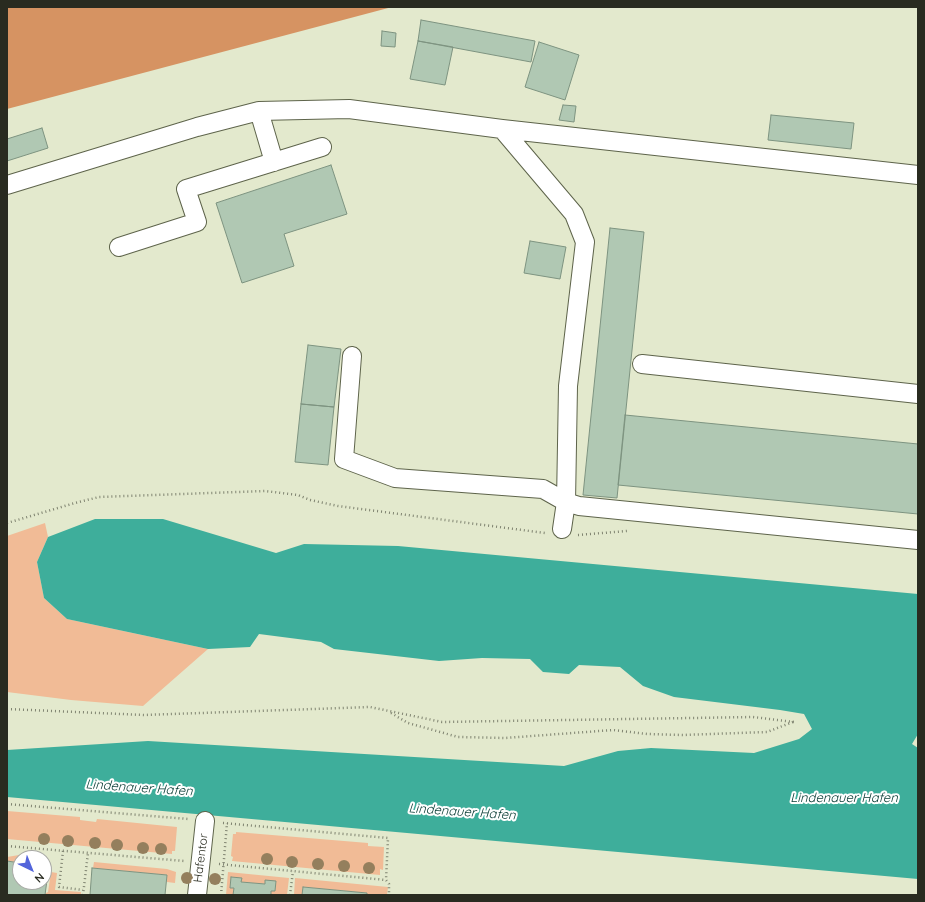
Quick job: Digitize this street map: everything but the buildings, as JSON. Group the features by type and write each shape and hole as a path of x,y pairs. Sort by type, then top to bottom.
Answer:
{"street":[{"path":"7,185 197,127 259,111 349,109 502,129 918,175"},
{"path":"259,111 274,162"},
{"path":"502,129 574,214 584,242 568,386 566,502 562,532"},
{"path":"119,247 197,222 186,189 322,147"},
{"path":"352,356 344,459 394,478 543,489 566,502 579,506 918,540"},
{"path":"642,364 918,394"},
{"name":"Hafentor","path":"197,895 205,821"}],"path":[{"path":"7,523 99,497 265,491 298,495 310,500 338,506 562,532 629,530"},
{"path":"7,710 144,715 370,707 388,712 442,722 753,717 794,722 767,732 647,734 613,730 505,738 458,737 408,723 388,712"},
{"path":"221,895 227,823"},
{"path":"388,838 386,880 389,884 389,895"},
{"path":"63,851 59,887 83,890"},
{"path":"83,895 88,853"},
{"path":"290,895 293,871"}],"shaded area":[{"path":"7,7 392,7 7,109"},
{"path":"45,523 48,537 37,562 44,598 67,619 208,649 143,706 71,700 7,692 7,536"},
{"path":"7,811 80,817 80,820 96,822 97,819 177,827 175,851 172,851 172,854 7,839"},
{"path":"236,832 368,843 368,846 384,847 383,870 380,869 380,875 232,861 233,834 236,834"},
{"path":"12,856 12,862 7,861 7,857"},
{"path":"94,862 167,869 176,872 175,883 167,882 167,875 93,868"},
{"path":"52,872 57,873 55,890 81,892 81,895 45,895 48,890 52,890"},
{"path":"228,872 289,878 287,895 271,895 271,891 275,891 276,881 265,884 241,882 241,878 231,877 230,888 234,888 233,895 226,895"},
{"path":"295,878 388,887 387,895 367,895 367,893 303,887 302,895 294,895"}],"water":[{"name":"Lindenauer Hafen","path":"95,519 163,519 276,553 304,544 398,546 918,594 918,734 912,744 918,748 918,879 7,797 7,750 148,741 564,766 618,751 651,748 754,753 799,739 812,729 804,714 674,697 643,686 620,667 579,665 569,674 543,672 530,659 482,658 439,661 334,649 321,642 259,634 250,647 208,649 67,619 44,598 37,562 48,537"}]}
